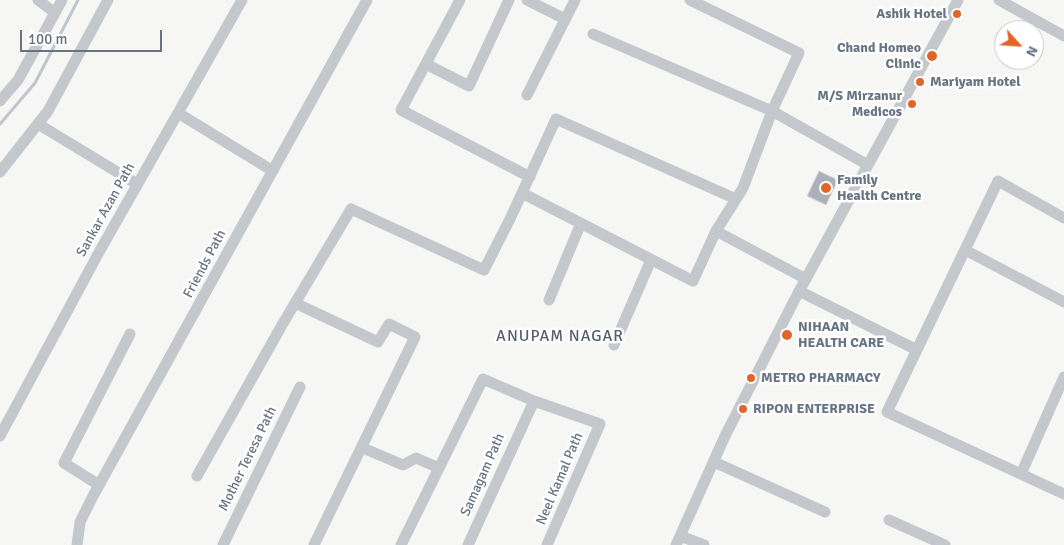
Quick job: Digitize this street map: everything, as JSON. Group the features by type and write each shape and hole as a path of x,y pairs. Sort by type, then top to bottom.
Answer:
{"street":[{"path":"38,0 55,13"},
{"path":"0,101 18,80 62,0"},
{"path":"0,172 48,111 108,0"},
{"name":"Sankar Azan Path","path":"0,436 137,184 242,0"},
{"name":"Friends Path","path":"77,545 80,522 99,485 367,0"},
{"path":"460,0 401,110 530,177"},
{"path":"426,64 469,86 509,0"},
{"path":"527,0 565,19"},
{"path":"527,95 575,0"},
{"path":"522,193 693,282 716,231 736,199 772,111 799,53 690,0"},
{"path":"704,545 678,541 714,462 799,291 958,0"},
{"path":"999,0 1064,36"},
{"path":"593,34 772,111 868,165"},
{"path":"178,113 272,171"},
{"path":"198,476 295,303 351,209 484,270 556,119 736,199"},
{"path":"38,124 137,184"},
{"path":"1064,218 998,181 887,412 1064,494"},
{"path":"549,300 581,223"},
{"path":"716,231 806,279"},
{"path":"965,250 1064,302"},
{"path":"614,345 651,260"},
{"path":"799,291 917,350"},
{"path":"295,303 378,342 389,324 415,338 363,448 314,545"},
{"path":"99,485 64,463 130,334"},
{"path":"1021,474 1064,377"},
{"path":"401,545 483,379 534,401"},
{"name":"Mother Teresa Path","path":"227,544 300,387"},
{"name":"Samagam Path","path":"468,545 534,401"},
{"name":"Neel Kamal Path","path":"534,401 600,424 547,545"},
{"path":"363,448 403,466 416,458 439,468"},
{"path":"714,462 825,512"},
{"path":"889,520 922,541 945,545"}],"building":[{"path":"819,171 838,180 826,205 807,196"}],"waterway":[{"path":"0,124 35,83 78,0"}],"place":[{"name":"Ashik Hotel","path":"957,14"},
{"name":"Chand Homeo Clinic","path":"932,56"},
{"name":"Mariyam Hotel","path":"920,82"},
{"name":"M/S Mirzanur Medicos","path":"912,104"},
{"name":"Family Health Centre","path":"826,188"},
{"name":"NIHAAN HEALTH CARE","path":"787,335"},
{"name":"METRO PHARMACY","path":"751,378"},
{"name":"RIPON ENTERPRISE","path":"743,409"}],"district":[{"name":"ANUPAM NAGAR","path":"560,337"}]}
